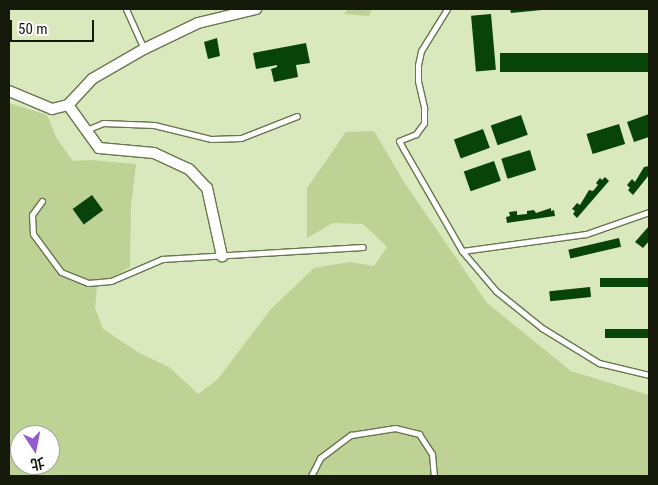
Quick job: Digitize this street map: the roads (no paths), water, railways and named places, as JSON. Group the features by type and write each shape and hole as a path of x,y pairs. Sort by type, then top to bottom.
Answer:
{"street":[{"path":"9,91 52,108 68,105 92,79 144,49 198,23 256,9"},
{"path":"68,105 99,148 154,153 189,169 206,188 222,256"}],"lane":[{"path":"126,9 144,49"},
{"path":"447,9 421,51 418,65 418,81 424,108 424,123 416,134 399,141 462,251 496,291 542,328 599,363 649,375"},
{"path":"86,130 103,123 154,125 211,139 241,138 297,116"},
{"path":"42,201 32,215 33,234 61,272 88,283 111,281 162,259 363,247"},
{"path":"462,251 586,234 649,212"},
{"path":"311,476 320,458 351,434 394,428 419,434 432,454 434,476"}]}
